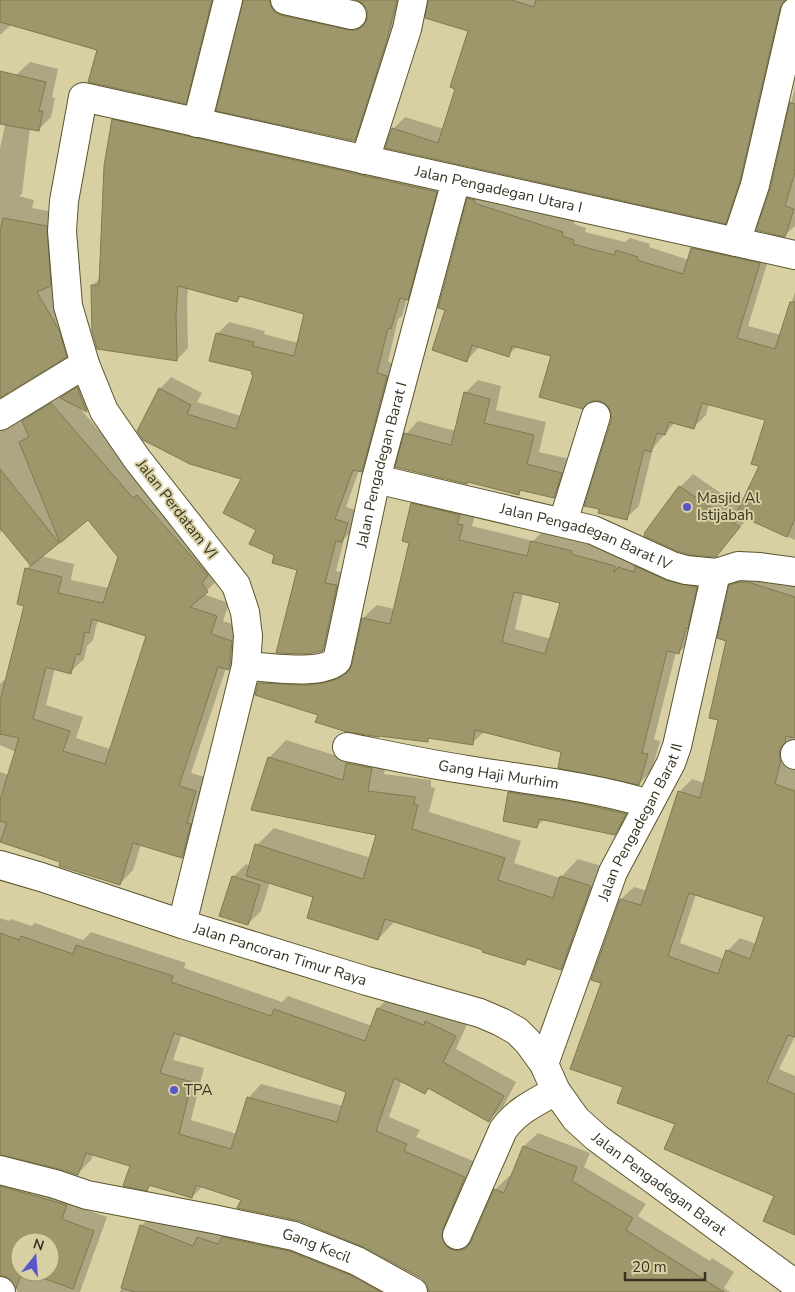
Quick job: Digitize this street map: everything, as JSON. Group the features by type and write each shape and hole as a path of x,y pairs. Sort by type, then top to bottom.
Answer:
{"street":[{"path":"228,0 197,122 365,160 407,29 413,0"},
{"path":"285,0 352,15"},
{"path":"736,242 755,185 795,12"},
{"name":"Jalan Perdatam VI","path":"182,924 246,666 248,636 245,612 236,585 137,458 104,412 85,364 68,306 62,231 64,201 83,97 197,122"},
{"name":"Jalan Pengadegan Utara I","path":"365,160 795,255"},
{"name":"Jalan Pengadegan Barat I","path":"246,666 313,670 331,666 338,660 376,479 456,180"},
{"path":"0,416 85,364"},
{"path":"563,522 596,416"},
{"name":"Jalan Pengadegan Barat IV","path":"376,479 592,530 672,566 686,570 716,573 738,566 794,567"},
{"name":"Jalan Pengadegan Barat II","path":"544,1064 613,872 671,762 677,746 716,573"},
{"name":"Gang Haji Murhim","path":"347,747 467,770 539,780 612,794 649,804"},
{"name":"Jalan Pancoran Timur Raya","path":"0,865 367,982 480,1013 517,1031 528,1042 544,1064"},
{"name":"Jalan Pengadegan Barat","path":"544,1064 556,1091 576,1119 597,1138 795,1284"},
{"path":"457,1234 503,1130 510,1120 529,1105 556,1091"},
{"name":"Gang Kecil","path":"0,1170 87,1195 294,1236 357,1261 413,1292"}],"building":[{"path":"0,0 212,0 186,104 88,82 97,50 0,22"},
{"path":"243,0 270,0 270,5 274,11 281,15 356,30 363,26 367,19 367,10 363,4 356,0 397,0 386,43 355,141 216,111"},
{"path":"428,0 512,0 534,7 536,0 786,0 780,8 740,181 726,224 385,148 392,128 438,143 455,89 450,87 468,31 425,18"},
{"path":"0,71 46,82 39,111 43,111 39,131 0,124"},
{"path":"790,102 795,104 795,172 785,206 794,209 785,237 756,230 770,189"},
{"path":"112,119 437,192 408,300 400,298 391,329 388,328 377,373 387,376 362,472 353,470 335,519 348,523 342,542 336,541 325,583 337,585 323,651 306,654 276,653 297,570 272,563 274,555 249,544 256,530 223,513 241,479 190,464 143,440 137,431 159,388 191,405 187,414 236,429 253,375 251,374 252,371 209,361 216,333 254,342 253,346 294,356 304,314 239,296 237,302 178,286 176,314 177,361 97,349 92,331 91,285 99,285 104,166"},
{"path":"467,198 475,200 474,203 563,232 562,236 574,240 573,244 614,255 616,250 638,257 637,260 683,274 691,248 760,263 737,338 775,349 790,302 795,302 795,519 787,537 736,514 759,466 751,464 765,420 702,403 694,429 669,422 665,435 657,433 651,452 644,450 627,520 598,513 599,509 584,506 611,421 611,412 607,405 600,401 592,401 586,404 583,409 539,397 551,356 512,346 509,357 472,345 467,362 432,350 445,310 438,308"},
{"path":"3,218 47,226 51,286 37,292 59,330 67,357 0,398 0,232"},
{"path":"77,387 87,412 60,398"},
{"path":"464,392 490,399 484,423 534,435 527,464 562,473 554,498 520,490 519,495 395,467 404,433 451,445"},
{"path":"51,403 133,498 137,495 208,575 202,583 208,592 190,607 217,616 211,634 232,641 229,670 218,667 179,786 196,791 187,823 191,824 182,858 133,843 120,885 59,866 60,862 0,842 7,823 0,821 0,800 19,738 0,734 0,701 24,606 17,604 25,568 62,577 58,593 103,603 118,557 88,520 60,543 19,442 29,437 22,421","holes":["92,619 146,636 105,764 63,751 70,731 33,719 46,667 71,674 76,654 80,655 85,632 89,633"]},
{"path":"0,469 59,543 31,566 0,528"},
{"name":"Masjid Al Istijabah","path":"679,486 740,527 716,557 689,555 644,536"},
{"path":"411,503 460,515 457,524 463,525 459,540 527,556 531,541 572,551 571,554 615,566 614,573 618,567 634,572 635,566 668,581 697,587 688,628 686,628 679,654 667,651 642,753 648,754 639,785 558,768 561,752 475,730 473,745 428,738 428,742 347,732 315,722 318,715 255,695 258,683 307,685 337,679 349,671 362,618 390,624 409,543 402,541","holes":["514,592 560,603 545,654 502,642"]},
{"path":"748,582 795,597 795,738 786,736 785,743 781,747 779,754 781,760 775,784 795,791 795,1037 788,1035 767,1082 795,1094 795,1235 763,1221 774,1196 664,1149 675,1124 617,1103 623,1087 570,1069 601,983 591,980 620,899 641,905 678,791 700,798 718,720 709,718 726,641 717,638 729,585","holes":["689,893 764,917 750,959 726,950 718,974 668,956"]},
{"path":"268,757 343,780 346,763 372,768 368,791 415,797 414,804 418,805 412,829 505,858 498,880 553,898 560,876 591,886 561,970 527,959 525,965 385,919 378,940 307,918 313,897 246,876 255,844 363,879 376,835 251,810"},
{"path":"508,792 579,803 626,814 615,835 539,819 537,828 503,821"},
{"path":"232,876 260,885 248,925 219,916"},
{"path":"0,933 19,940 21,936 73,954 76,945 173,976 171,982 271,1016 274,1009 365,1041 377,1008 424,1025 425,1021 456,1036 443,1062 504,1096 489,1122 428,1088 425,1094 394,1078 376,1131 407,1144 404,1151 465,1177 443,1229 442,1237 445,1245 450,1249 458,1251 466,1248 471,1242 494,1189 504,1193 523,1146 577,1167 572,1181 633,1218 626,1230 724,1292 429,1292 427,1284 421,1278 363,1247 300,1221 237,1208 241,1200 196,1185 192,1198 149,1185 147,1191 123,1186 130,1166 86,1153 78,1175 0,1155","holes":["174,1033 346,1092 337,1122 247,1097 231,1149 179,1134 192,1082 160,1073"]},
{"path":"0,1186 67,1205 62,1219 94,1231 73,1289 54,1282 60,1282 60,1232 10,1232 10,1279 0,1276"},
{"path":"140,1225 193,1246 197,1237 218,1244 222,1237 289,1251 350,1275 381,1292 135,1292 121,1288"},
{"path":"12,1282 18,1282 16,1289"}],"place":[{"name":"Masjid Al Istijabah","path":"687,507"},
{"name":"TPA","path":"174,1090"}]}
